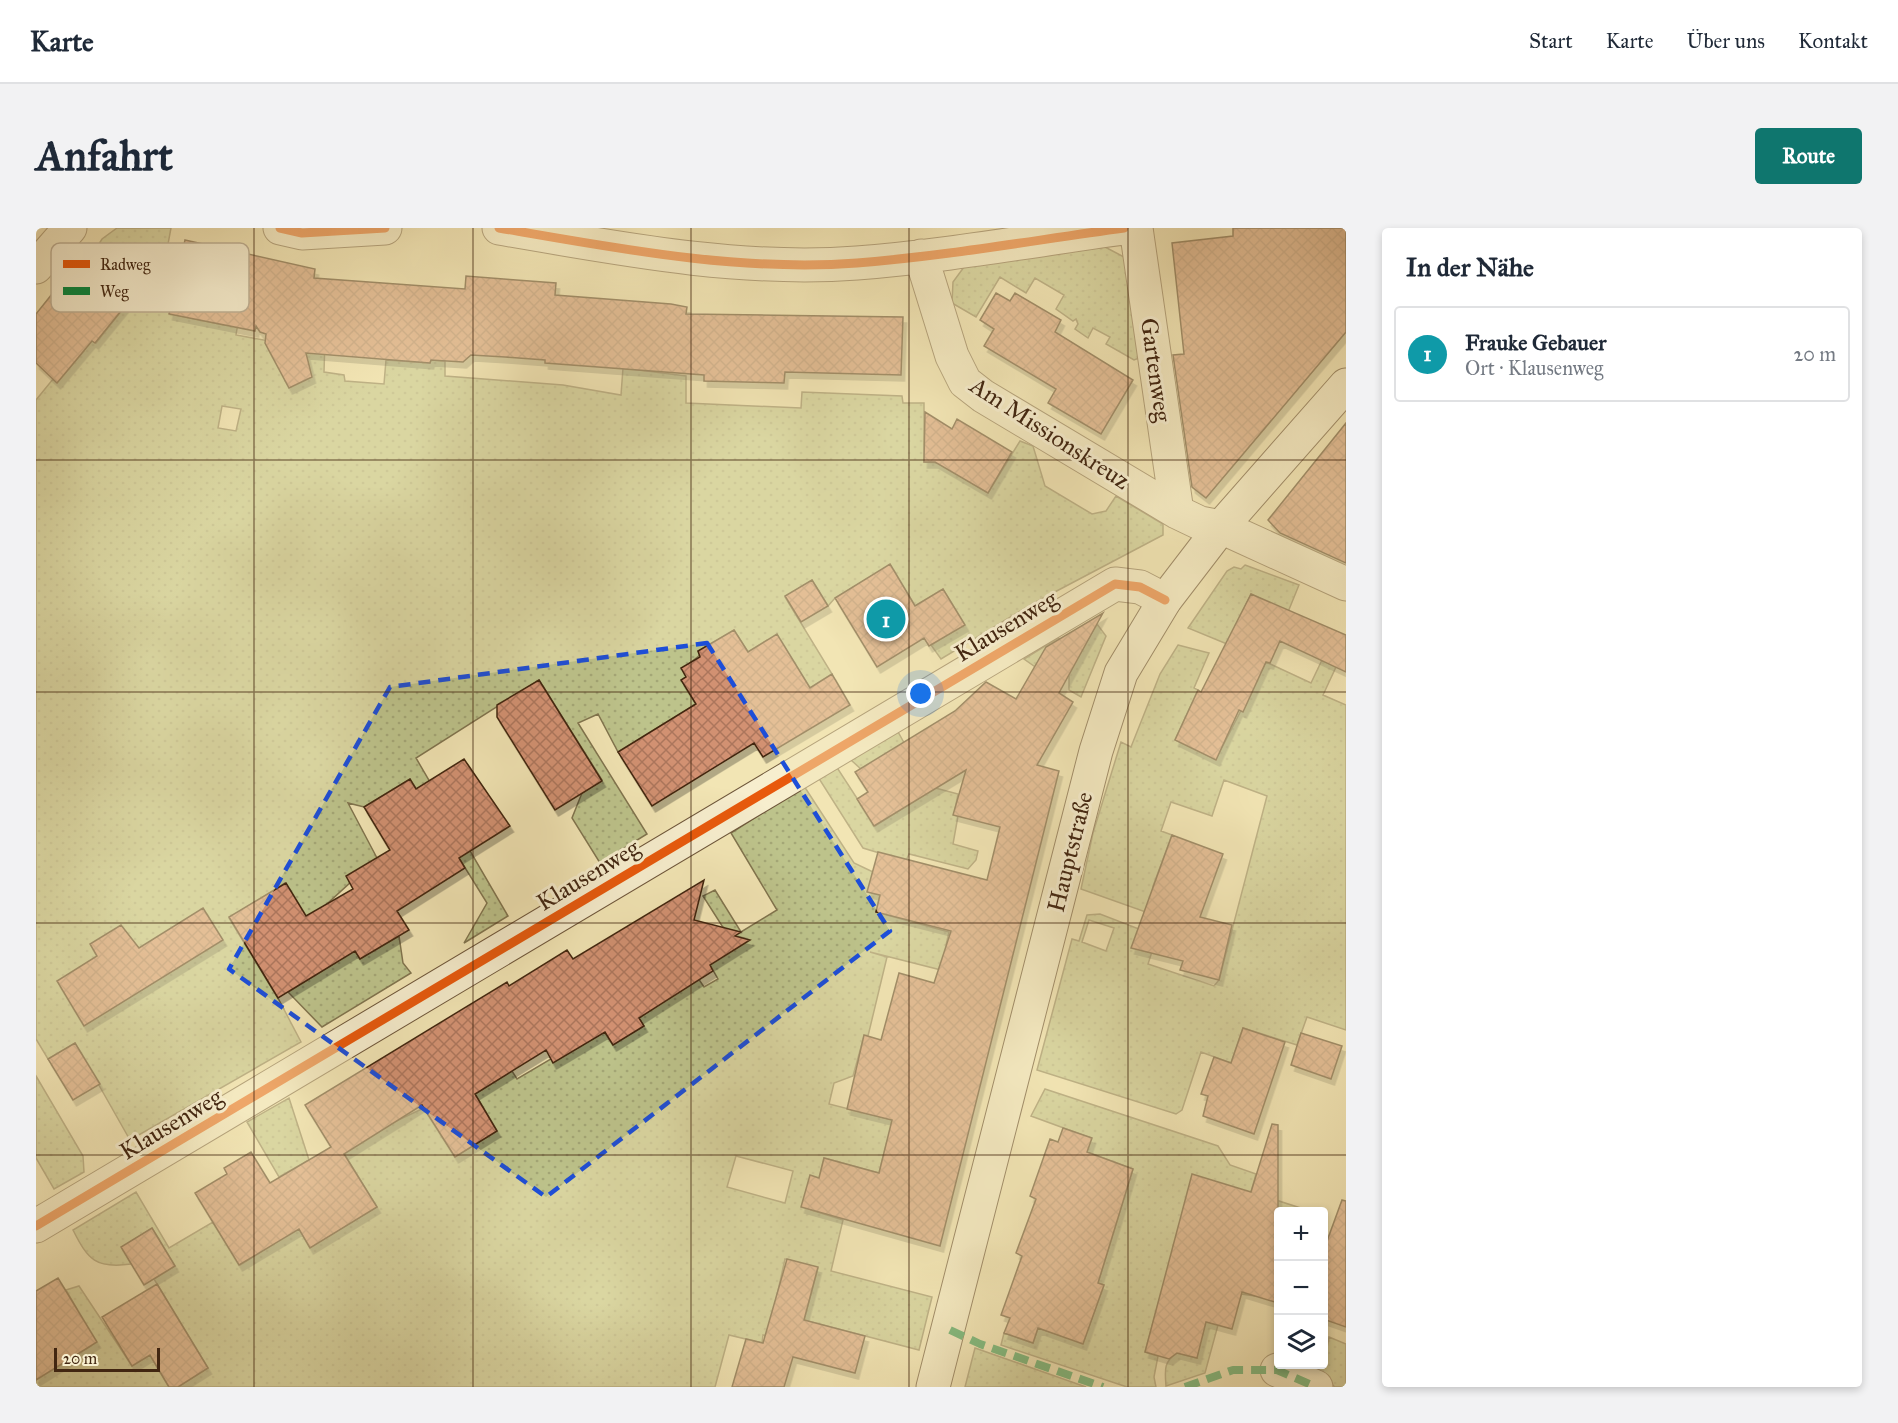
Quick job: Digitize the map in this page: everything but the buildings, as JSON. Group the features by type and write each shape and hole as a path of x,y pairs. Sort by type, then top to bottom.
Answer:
{"street":[{"path":"57,243 70,228"},
{"path":"280,228 302,233 385,228"},
{"path":"500,228 632,249 744,263 856,263 1124,228"},
{"name":"Gartenweg","path":"1136,228 1177,512"},
{"path":"36,267 51,250"},
{"name":"Am Missionskreuz","path":"921,256 952,356 965,382 983,396 1177,512 1200,523 1221,526 1346,584"},
{"name":"Hauptstraße","path":"933,1387 950,1330 1096,751 1121,673 1165,600 1221,526 1346,385"},
{"name":"Klausenweg","path":"36,1226 1114,584 1140,587 1165,600"},
{"path":"1277,1370 1316,1387"}],"highlighted area":[{"path":"707,643 890,931 546,1197 229,969 390,687"}],"green space":[{"path":"117,228 171,228 168,243 100,243"},
{"path":"1105,247 1124,257 1147,355 1134,360 1106,344 1110,337 1093,328 1088,338 1075,329 1078,324 1076,319 1073,321 1056,309 1064,295 1035,278 1026,293 1000,277 976,317 952,303 953,282 964,267"},
{"path":"121,312 170,312 170,314 224,325 238,323 236,335 291,345 325,340 324,372 344,375 345,381 384,384 386,360 430,363 431,360 445,361 445,376 563,385 621,395 623,368 686,376 686,403 801,408 802,392 902,396 903,403 924,403 924,462 939,463 988,493 1020,441 1033,446 1045,486 1092,514 1106,511 1116,496 1163,524 1163,535 1032,604 941,659 931,645 964,624 943,589 915,606 890,565 835,598 828,606 812,580 785,597 832,674 810,688 784,646 767,640 748,652 734,630 698,651 700,655 690,663 686,677 682,680 696,704 618,752 598,714 578,723 647,834 600,863 572,818 582,793 602,780 539,680 416,758 508,916 464,943 487,903 410,779 364,807 348,803 377,858 327,904 360,959 399,936 403,963 411,973 322,1027 288,992 335,963 285,883 229,918 278,998 301,1042 130,1140 75,1043 48,1059 36,1039 36,400 53,379 57,383 84,351 79,330 96,343","holes":["222,406 241,409 236,431 218,428"]},
{"path":"1245,565 1299,585 1288,612 1251,594 1227,644 1188,628 1227,571 1234,567 1241,569"},
{"path":"1097,624 1106,636 1081,697 1069,690 1069,676 1050,667 1041,671 1024,659 1058,638 1081,652"},
{"path":"1178,645 1209,653 1194,688 1198,690 1175,740 1216,759 1266,662 1311,683 1322,660 1336,667 1323,695 1346,705 1346,1030 1307,1017 1297,1045 1243,1028 1231,1063 1201,1052 1182,1110 1176,1114 1037,1070 1072,939 1079,941 1087,915 1100,914 1157,936 1148,964 1214,986 1219,980 1267,796 1224,780 1212,816 1171,802 1161,831 1172,835 1153,886 1154,915 1081,889 1093,833 1121,742 1131,747 1160,674","holes":["1089,920 1114,928 1106,951 1082,942"]},
{"path":"897,730 928,786 958,794 954,815 958,816 953,844 978,851 976,860 968,869 909,854 906,861 863,848 818,777 836,766 875,826 919,798 861,769 851,760"},
{"path":"804,786 854,863 873,872 868,892 880,895 876,912 949,932 946,945 953,949 949,972 870,952 887,957 868,1036 864,1036 853,1076 834,1083 829,1104 912,1125 887,1141 879,1173 824,1158 811,1210 843,1220 831,1271 932,1297 919,1350 804,1320 818,1268 785,1259 768,1336 763,1335 762,1343 729,1335 715,1387 178,1387 208,1368 154,1279 175,1266 152,1228 122,1247 131,1264 119,1265 109,1265 95,1260 83,1249 73,1230 136,1192 169,1248 213,1222 240,1265 274,1244 241,1189 282,1201 310,1247 377,1207 340,1147 424,1108 455,1157 497,1131 475,1094 512,1071 517,1079 551,1059 595,1018 613,1045 644,1026 639,1018 698,978 704,987 718,979 710,965 726,932 703,896 715,890 741,932 777,910 731,833","holes":["736,1156 793,1171 785,1203 727,1187"]},
{"path":"36,1076 83,1156 84,1172 54,1189 36,1158"},
{"path":"1045,1089 1218,1146 1230,1165 1256,1174 1251,1192 1298,1207 1274,1207 1274,1268 1266,1265 1255,1296 1241,1294 1218,1325 1205,1373 1166,1386 1166,1367 1172,1356 1177,1353 1197,1358 1161,1293 1145,1352 1158,1356 1154,1377 1156,1387 1127,1387 1001,1345 1004,1333 1033,1343 1038,1328 1083,1343 1104,1285 1098,1283 1133,1169 1087,1152 1091,1138 1031,1116"},
{"path":"289,1098 309,1160 279,1177 247,1122"},
{"path":"79,1286 132,1366 150,1355 169,1387 36,1387 36,1380 91,1346 72,1313 77,1309 66,1290"},
{"path":"1329,1337 1346,1344 1346,1387 1335,1387 1318,1372 1319,1369 1328,1369"},
{"path":"975,1348 1086,1387 965,1387"}],"marked path":[{"path":"950,1330 980,1344 1103,1387"},
{"path":"1185,1387 1233,1370 1277,1370 1316,1387"}],"cycle path":[{"path":"280,228 302,233 385,228"},
{"path":"499,228 677,256 722,261 812,265 924,256 1124,228"},
{"path":"36,1226 1115,584 1140,587 1165,600"}],"place":[{"name":"Frauke Gebauer","path":"886,619"}]}
